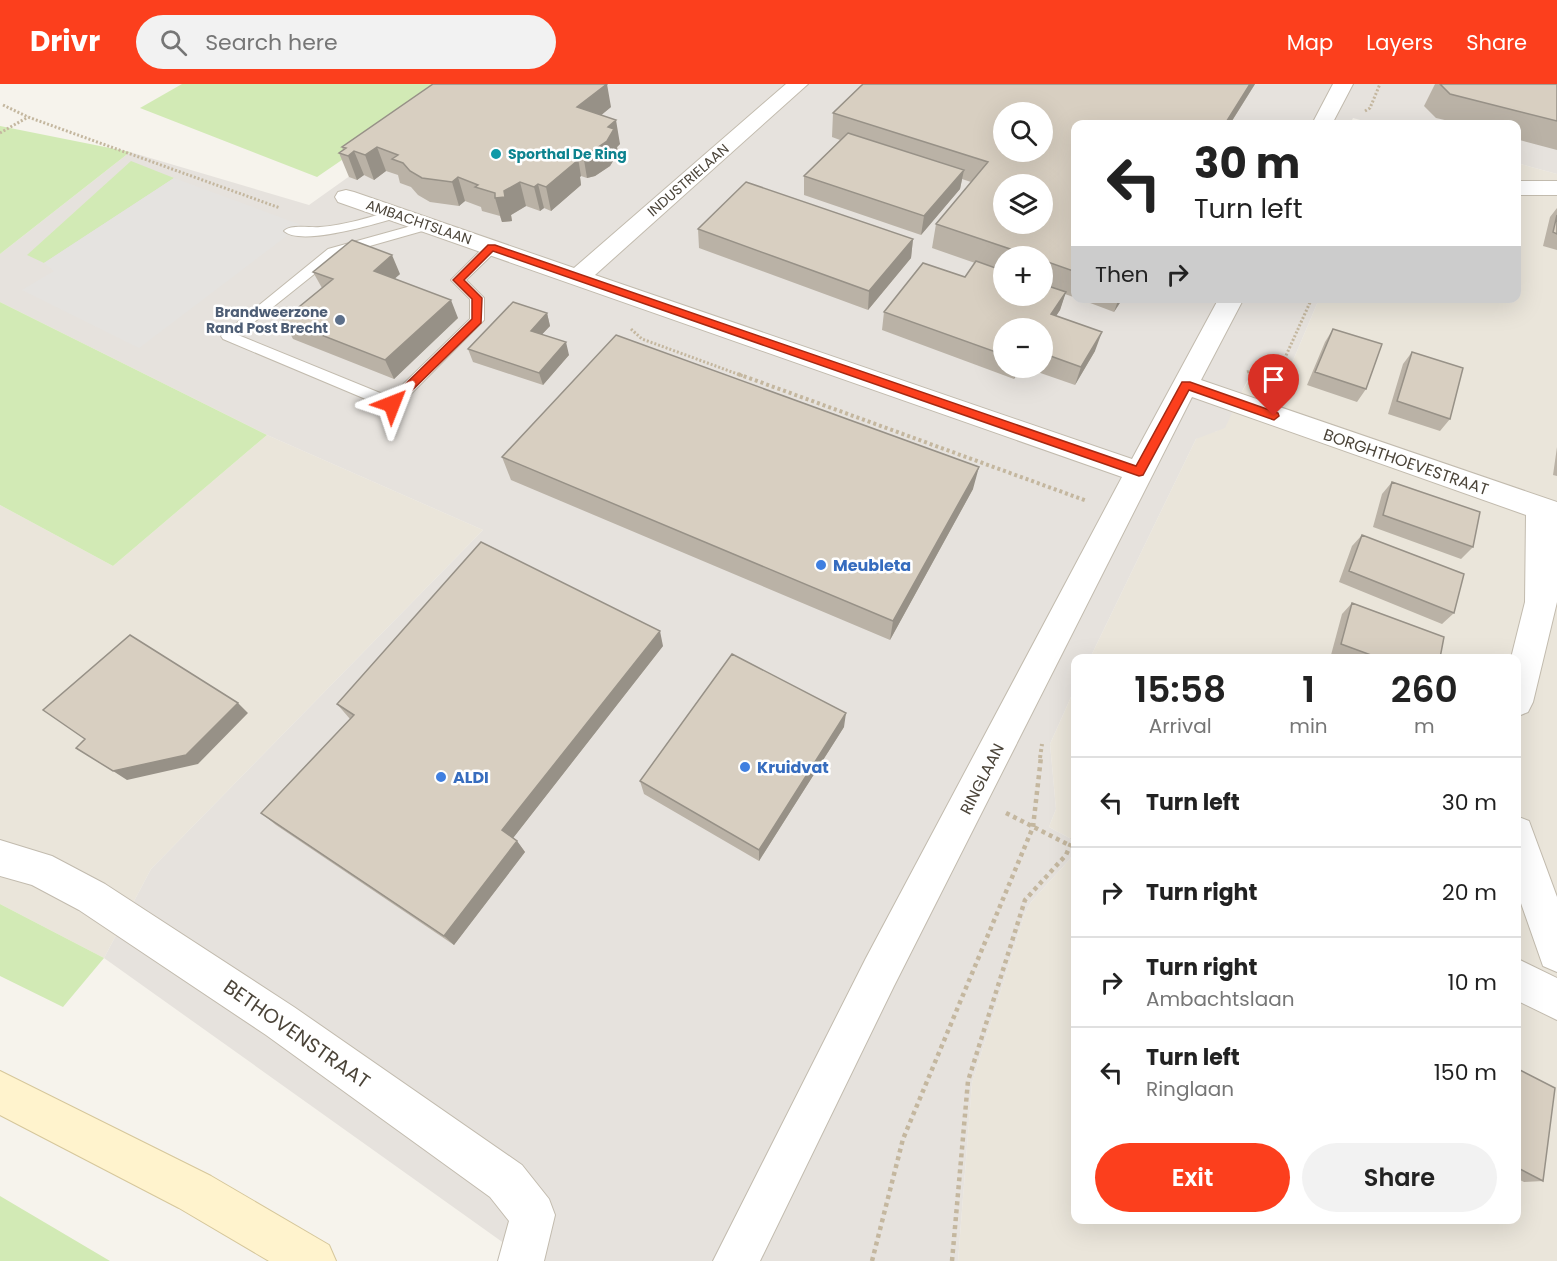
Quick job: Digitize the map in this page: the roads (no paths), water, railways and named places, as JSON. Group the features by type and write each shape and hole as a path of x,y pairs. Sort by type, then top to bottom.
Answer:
{"main road":[{"path":"0,1092 195,1192 313,1261"}],"street":[{"name":"INDUSTRIELAAN","path":"578,277 798,84"},
{"path":"1324,120 1343,84"},
{"path":"1521,188 1557,188"},
{"name":"AMBACHTSLAAN","path":"346,197 1139,472"},
{"name":"RINGLAAN","path":"736,1261 880,972 1139,472 1229,303"},
{"name":"BORGHTHOEVESTRAAT","path":"1186,385 1549,512"},
{"path":"1521,687 1549,603 1549,512"},
{"path":"1521,848 1557,952"},
{"name":"BETHOVENSTRAAT","path":"0,858 39,868 92,897 280,1021 507,1181 533,1215 521,1261"},
{"path":"1521,981 1557,1000"}],"lane":[{"path":"290,231 314,233 343,230 395,214"},
{"path":"429,225 333,252 228,336 392,404 477,320 477,298 458,280 492,247"}],"place":[{"name":"Sporthal De Ring","path":"496,154"},
{"name":"Brandweerzone Rand Post Brecht","path":"340,320"},
{"name":"Meubleta","path":"821,565"},
{"name":"Kruidvat","path":"745,767"},
{"name":"ALDI","path":"441,777"}]}
